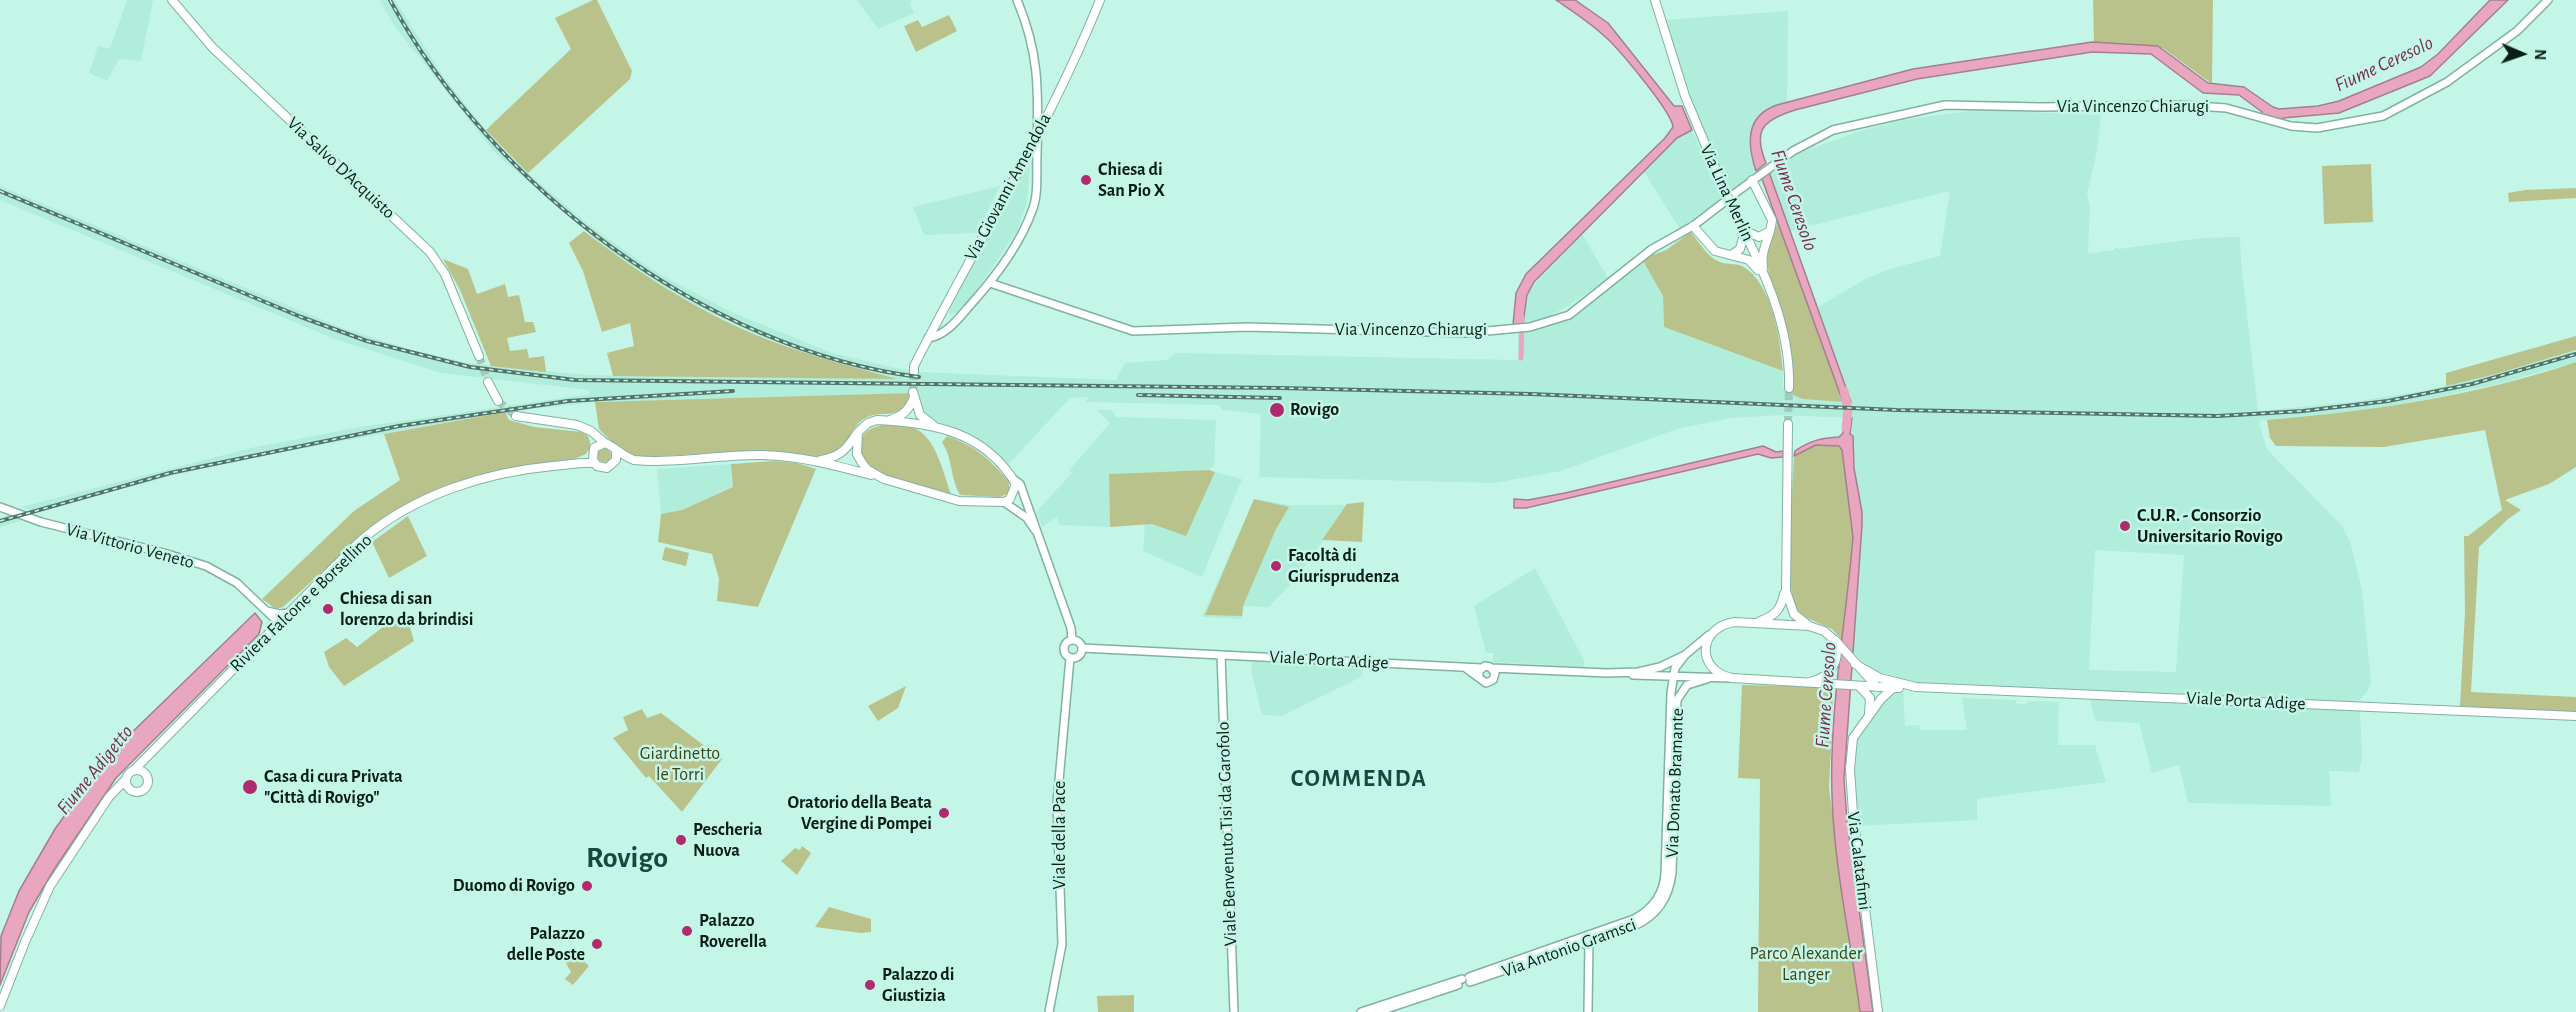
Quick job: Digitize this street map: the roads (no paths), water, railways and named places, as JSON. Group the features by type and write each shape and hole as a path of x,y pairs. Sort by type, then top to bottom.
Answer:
{"main road":[{"name":"Via Salvo D'Acquisto","path":"172,0 212,47 436,260 451,288 479,356"},
{"name":"Via Giovanni Amendola","path":"914,372 914,366 928,338 1038,134 1073,63 1100,0"},
{"name":"Via Lina Merlin","path":"1655,0 1685,96 1778,309 1786,338 1789,388"},
{"path":"1752,180 1772,220 1761,258 1766,280"},
{"path":"1694,226 1715,251 1749,261 1766,280"},
{"path":"1730,256 1740,249 1744,229 1759,237 1769,232"},
{"path":"488,381 498,401"},
{"path":"889,421 903,416 909,409 914,394 920,415 936,426"},
{"path":"516,416 583,427 605,443 612,445 616,451 634,460"},
{"path":"583,427 591,437 594,463 604,468 614,463 634,460 761,455 820,461 959,501 1004,502 1011,499 1016,484 980,444 969,437 936,426 889,421 868,423 858,432 844,452 836,458 820,461"},
{"path":"1756,622 1772,617 1782,603 1785,583 1788,424"},
{"path":"858,432 857,454 868,470 884,479"},
{"path":"579,463 605,443"},
{"path":"614,463 616,451"},
{"name":"Riviera Falcone e Borsellino","path":"133,771 365,537 423,501 479,479 532,468 594,463"},
{"path":"1785,583 1790,608 1809,626"},
{"name":"Viale Porta Adige","path":"1711,634 1728,623 1756,622 1809,626 1824,631 1835,640 1876,686"},
{"path":"1711,634 1706,651 1710,665 1719,675 1732,678"},
{"path":"1810,682 1823,678 1833,669 1835,640"},
{"name":"Viale Porta Adige","path":"1855,664 1880,678 1916,687"},
{"name":"Viale Porta Adige","path":"1732,678 1858,686 2576,716"},
{"path":"1858,686 1870,698 1869,715"},
{"path":"1876,686 1880,690 1881,699"},
{"name":"Via Calatafimi","path":"1878,1012 1849,780 1853,738 1881,699 1894,687"},
{"path":"109,797 132,791 139,792 145,788 148,782 144,766 150,753"},
{"path":"0,1006 50,886 109,797 133,771 140,771 146,775"},
{"path":"126,779 127,786 132,791"}],"street":[{"path":"928,338 937,335 954,323 990,283 1017,243 1034,208 1038,134 1036,60 1032,39 1017,0"},
{"name":"Via Vincenzo Chiarugi","path":"1734,194 1793,151 1833,130 1945,105 2041,108 2184,105 2226,108 2291,126 2317,128 2383,116 2447,82 2517,31 2548,0"},
{"name":"Via Vincenzo Chiarugi","path":"990,283 1133,331 1247,327 1466,333 1530,327 1569,315 1652,249 1694,226 1723,203"},
{"path":"1011,477 1020,484 1071,628 1072,639"},
{"path":"1004,502 1027,518 1037,532"},
{"name":"Via Vittorio Veneto","path":"0,507 41,522 203,565 237,583 279,623"},
{"path":"270,632 267,611 289,613"},
{"name":"Viale Porta Adige","path":"1616,673 1651,669 1685,655 1711,634"},
{"path":"1072,639 1078,641 1082,648 1078,656 1070,658 1065,654 1063,648 1065,643 1072,639"},
{"name":"Viale Porta Adige","path":"1082,648 1481,668 1487,666 1663,677 1732,678"},
{"name":"Viale Benvenuto Tisi da Garofolo","path":"1221,655 1234,1012"},
{"path":"1673,677 1677,664 1685,655"},
{"name":"Viale della Pace","path":"1049,1012 1062,944 1057,803 1070,658"},
{"path":"1462,666 1486,683 1494,678 1492,668"},
{"path":"1479,677 1481,668"},
{"name":"Viale Porta Adige","path":"1494,678 1512,669"},
{"path":"1663,677 1671,693"},
{"name":"Via Donato Bramante","path":"1669,871 1673,677"},
{"name":"Via Donato Bramante","path":"1669,871 1677,700 1687,685 1707,679"},
{"name":"Via Antonio Gramsci","path":"1377,1012 1589,939 1634,919 1646,911 1659,896 1669,871"},
{"path":"1588,1012 1589,939"},
{"name":"Via Antonio Gramsci","path":"1361,1012 1466,981"}],"waterway":[{"path":"1521,358 1522,317"},
{"name":"Fiume Ceresolo","path":"1844,391 1848,410 1846,428"}],"tunnel":[{"path":"479,356 488,382"},
{"path":"913,392 914,372"},
{"path":"1788,424 1789,388"},
{"path":"498,401 516,416"}],"railway":[{"path":"390,0 433,68 485,134 546,194 613,248 685,295 761,333 840,361 919,377"},
{"path":"0,191 301,317 367,341 470,367 575,380 1281,388 1531,394 1897,410 2218,416 2303,411 2388,401 2472,384 2576,354"},
{"path":"0,521 170,473 399,426 568,401 733,391"},
{"path":"1138,395 1280,398"}],"place":[{"name":"Chiesa di San Pio X","path":"1086,180"},
{"name":"Rovigo","path":"1277,410"},
{"name":"C.U.R. - Consorzio Universitario Rovigo","path":"2125,526"},
{"name":"Facoltà di Giurisprudenza","path":"1276,566"},
{"name":"Chiesa di san lorenzo da brindisi","path":"328,609"},
{"name":"Casa di cura Privata \"Città di Rovigo\"","path":"250,787"},
{"name":"Oratorio della Beata Vergine di Pompei","path":"944,813"},
{"name":"Pescheria Nuova","path":"681,840"},
{"name":"Duomo di Rovigo","path":"587,886"},
{"name":"Palazzo Roverella","path":"687,931"},
{"name":"Palazzo delle Poste","path":"597,944"},
{"name":"Palazzo di Giustizia","path":"870,985"}],"district":[{"name":"COMMENDA","path":"1359,779"},
{"name":"Rovigo","path":"627,858"}],"park label":[{"name":"Giardinetto le Torri","path":"680,764"},
{"name":"Parco Alexander Langer","path":"1806,964"}],"water label":[{"name":"Fiume Adigetto","path":"95,770"}]}
